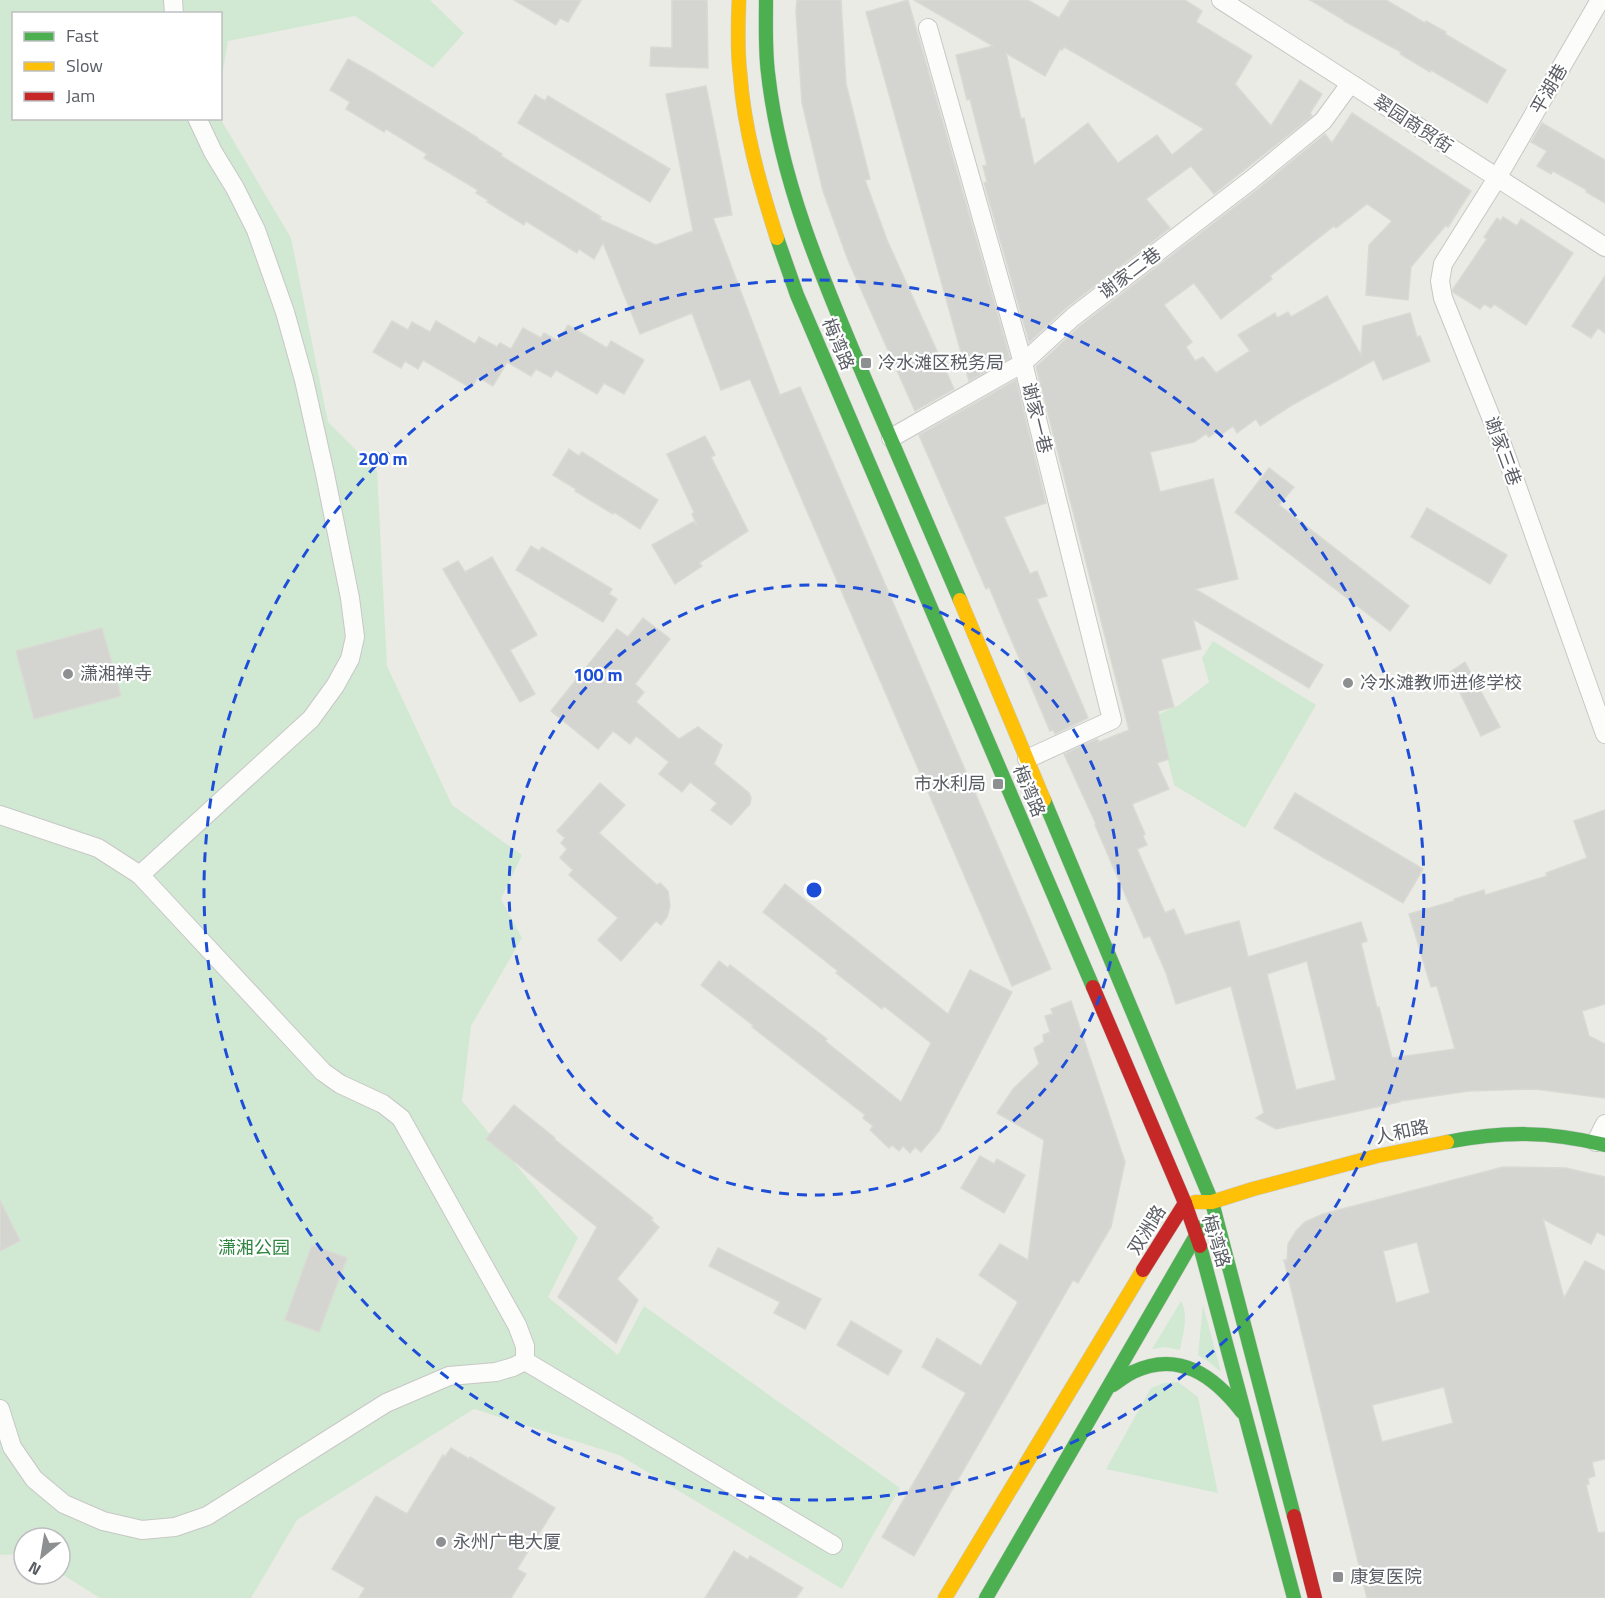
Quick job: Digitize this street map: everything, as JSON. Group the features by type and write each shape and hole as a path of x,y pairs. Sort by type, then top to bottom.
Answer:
{"street":[{"name":"梅湾路","path":"739,0 738,44 748,133 760,184 797,295 1185,1203 1197,1235 1294,1598"},
{"name":"梅湾路","path":"766,0 768,72 775,120 785,168 803,225 823,279 1212,1202 1315,1598"},
{"name":"翠园商贸街","path":"1221,0 1605,247"},
{"name":"平湖巷","path":"1497,178 1600,0"},
{"name":"谢家一巷","path":"928,28 1023,363 1112,720 1027,759"},
{"name":"谢家二巷","path":"891,438 1023,363 1072,317 1251,180 1323,121 1350,84"},
{"path":"140,875 311,719 335,686 350,659 355,637 350,598 325,474 304,380 285,312 256,230 198,120"},
{"name":"谢家三巷","path":"1497,178 1443,264 1440,281 1443,298 1503,447 1605,734"},
{"path":"0,815 98,848 140,875 323,1072 340,1084 382,1104 401,1118 517,1325 525,1346 525,1361"},
{"path":"1600,1143 1605,1124"},
{"name":"人和路","path":"1212,1202 1377,1156 1454,1140 1533,1133 1600,1143"},
{"name":"双洲路","path":"945,1598 1043,1467 1107,1391 1197,1235 1212,1202 1185,1203 1137,1279 1043,1467 986,1598"},
{"path":"0,1409 12,1447 34,1479 64,1504 103,1521 142,1530 175,1527 207,1516 386,1403 449,1376 496,1372 525,1361"},
{"path":"525,1361 833,1545"},
{"path":"1107,1391 1139,1367 1155,1364 1185,1365 1208,1377 1224,1390 1236,1402 1247,1419"}],"green space":[{"name":"潇湘公园","path":"0,0 430,0 464,33 433,68 355,16 228,41 222,76 222,12 12,12 12,120 221,120 291,238 328,422 377,471 387,666 452,805 522,855 501,899 522,938 471,1026 462,1101 578,1238 548,1297 618,1355 644,1306 900,1488 842,1589 619,1455 474,1409 297,1520 251,1598 100,1598 72,1580 72,1526 12,1526 12,1554 0,1555"},
{"path":"1213,641 1316,705 1245,828 1174,785 1157,715 1179,705 1209,682 1202,658"},
{"path":"1181,1301 1185,1318 1180,1350 1165,1347 1152,1349"},
{"path":"1203,1305 1221,1372 1198,1355"},
{"path":"1178,1382 1198,1397 1218,1493 1106,1469 1151,1388 1164,1383"}],"building":[{"path":"514,0 581,0 568,22 560,18 556,25"},
{"path":"672,0 707,0 708,68 650,66 651,47 672,48"},
{"path":"797,0 841,0 846,84 870,179 865,180 887,240 954,389 915,411 848,260 823,191 802,103"},
{"path":"908,0 1010,358 969,381 866,12"},
{"path":"914,0 1028,0 1059,18 1070,0 1185,0 1202,11 1196,22 1252,56 1235,84 1271,126 1300,80 1322,94 1310,113 1312,116 1214,194 1191,166 1146,199 1170,228 1066,308 1029,342 984,183 987,182 983,166 987,165 956,55 993,46","holes":["1064,47 1204,129 1172,155 1157,135 1118,163 1088,123 1034,165 1006,53 1045,76 1060,49"]},
{"path":"1310,0 1386,0 1425,23 1426,21 1446,32 1445,34 1506,70 1487,103 1431,70 1430,72 1400,54 1401,52"},
{"path":"348,59 478,138 502,154 501,156 601,217 599,219 656,245 693,231 666,94 706,86 732,215 713,218 780,395 800,387 1051,969 1012,986 750,379 721,390 692,313 640,334 603,243 594,259 579,249 577,253 526,221 524,225 487,202 488,200 476,193 478,190 424,158 427,154 386,129 384,132 346,109 350,102 330,90"},
{"path":"535,95 545,101 548,96 670,169 650,202 518,123"},
{"path":"1352,113 1471,191 1448,227 1446,225 1411,267 1408,300 1366,295 1369,245 1392,221 1367,204 1336,228 1334,226 1270,276 1272,279 1221,319 1194,283 1164,305 1192,342 1186,347 1195,361 1203,357 1216,373 1250,351 1238,335 1275,313 1277,318 1288,312 1291,317 1327,296 1361,355 1363,326 1410,313 1417,337 1420,336 1430,361 1383,380 1374,360 1292,405 1260,426 1256,419 1237,433 1233,426 1222,434 1219,430 1209,437 1206,434 1194,442 1150,452 1160,492 1213,479 1238,579 1195,589 1323,665 1309,688 1193,619 1201,649 1161,659 1174,707 1158,711 1169,759 1157,763 1169,789 1132,804 1145,834 1143,836 1147,845 1137,849 1165,913 1174,909 1185,935 1239,921 1248,957 1361,922 1367,941 1361,943 1392,1058 1455,1049 1437,986 1431,987 1409,914 1484,890 1485,895 1547,876 1546,873 1587,858 1574,821 1605,810 1605,1004 1582,1011 1589,1036 1605,1044 1605,1098 1534,1089 1469,1091 1400,1101 1276,1129 1256,1118 1264,1113 1231,986 1176,1004 1150,936 1144,938 1064,754 1097,739 1099,742 1129,730 1036,367 1080,326 1258,189 1325,134 1332,143","holes":["1307,961 1336,1080 1296,1090 1267,974"]},
{"path":"1542,123 1605,160 1605,203 1553,171 1551,174 1537,166 1547,151 1531,142"},
{"path":"1503,217 1517,226 1521,219 1573,253 1526,325 1494,304 1491,308 1484,304 1480,309 1453,292 1487,239 1484,237 1497,218 1501,221"},
{"path":"1605,276 1605,333 1598,328 1591,338 1572,326"},
{"path":"392,321 408,330 412,322 430,332 436,321 475,344 479,337 497,347 500,343 511,349 523,328 541,338 544,333 558,341 568,325 607,348 611,341 644,360 624,394 604,383 597,394 556,370 551,377 536,369 531,376 507,362 493,386 478,377 471,388 423,360 418,369 405,361 401,368 373,352"},
{"path":"1016,380 1046,503 1004,517 1030,574 1037,571 1047,596 1037,599 1088,718 1055,734 1053,730 1050,731 989,587 986,589 919,435"},
{"path":"705,436 715,455 711,457 748,531 699,563 702,566 675,584 652,545 693,522 697,525 692,514 694,512 667,454"},
{"path":"569,449 579,456 582,452 658,500 640,529 575,491 576,489 553,475"},
{"path":"1269,468 1294,487 1279,505 1409,606 1390,631 1235,512"},
{"path":"1427,508 1507,555 1490,584 1411,537"},
{"path":"531,546 539,551 542,547 612,589 609,594 617,599 603,622 516,570"},
{"path":"492,557 537,635 510,650 535,694 520,702 443,569 458,561 465,572"},
{"path":"643,618 670,639 635,684 644,692 636,702 679,739 698,727 722,745 714,764 749,793 751,798 750,804 731,825 711,810 717,803 690,782 682,792 659,774 669,762 636,736 630,744 613,731 598,749 551,711 617,629 628,637"},
{"name":"潇湘禅寺","path":"102,628 121,696 34,719 16,651"},
{"path":"1465,662 1500,727 1481,736 1450,672"},
{"path":"600,783 625,805 599,833 657,885 660,883 668,891 670,906 667,917 661,925 656,921 621,961 598,940 618,918 569,875 573,870 560,858 567,849 561,843 565,838 557,831"},
{"path":"1295,793 1423,869 1403,903 1274,828"},
{"path":"785,884 948,1014 970,970 1012,992 939,1131 921,1152 915,1147 910,1153 903,1146 899,1151 892,1145 889,1148 870,1130 873,1126 863,1118 865,1115 701,985 719,961 728,968 730,965 827,1039 825,1041 901,1102 931,1043 884,1006 882,1009 763,912"},
{"path":"1071,1001 1125,1162 1111,1227 1078,1283 1073,1280 914,1556 882,1537 966,1393 922,1367 937,1338 981,1366 1018,1302 979,1275 1000,1244 1028,1260 1044,1140 997,1113 1013,1089 1039,1064 1034,1048 1044,1042 1043,1035 1050,1032 1045,1016 1053,1014 1051,1009"},
{"path":"514,1105 653,1218 651,1220 659,1227 617,1279 638,1300 616,1343 558,1297 597,1227 486,1139"},
{"path":"980,1156 994,1164 997,1159 1025,1175 1004,1213 961,1188"},
{"path":"1503,1167 1566,1168 1605,1177 1605,1236 1597,1232 1591,1244 1543,1219 1564,1298 1585,1261 1605,1271 1605,1459 1592,1462 1595,1476 1588,1478 1589,1484 1586,1485 1598,1533 1605,1532 1605,1598 1367,1598 1284,1260 1287,1260 1288,1244 1296,1231 1305,1222 1323,1214","holes":["1417,1242 1430,1293 1396,1303 1383,1251","1444,1387 1453,1423 1382,1442 1372,1405"]},
{"path":"0,1200 20,1241 0,1251"},
{"path":"312,1245 347,1258 319,1332 285,1320"},
{"path":"718,1248 821,1299 805,1329 774,1313 780,1302 709,1266"},
{"path":"851,1321 902,1351 888,1375 837,1345"},
{"name":"永州广电大厦","path":"451,1448 555,1508 517,1569 526,1574 511,1598 359,1598 365,1588 332,1569 376,1496 407,1514 443,1455 445,1457"},
{"path":"734,1551 748,1560 750,1556 803,1588 796,1598 705,1598"}],"traffic: fast":[{"path":"766,0 766,46 774,113 782,152 805,229 834,305 960,600"},
{"path":"777,238 797,295 1093,987"},
{"path":"1044,800 1212,1202 1294,1516"},
{"path":"1447,1142 1507,1134 1526,1134 1564,1137 1605,1145"},
{"path":"986,1598 1201,1227"},
{"path":"1200,1246 1294,1598"},
{"path":"1113,1385 1130,1373 1150,1366 1180,1365 1194,1370 1220,1387 1242,1412"}],"traffic: slow":[{"path":"739,0 738,55 745,115 759,178 777,238"},
{"path":"960,600 1044,800"},
{"path":"1195,1202 1212,1202 1377,1156 1447,1142"},
{"path":"945,1598 1143,1270"}],"traffic: jam":[{"path":"1093,987 1185,1203 1200,1246"},
{"path":"1143,1270 1185,1203"},
{"path":"1294,1516 1315,1598"}],"place":[{"name":"冷水滩区税务局","path":"866,363"},
{"name":"潇湘禅寺","path":"68,674"},
{"name":"冷水滩教师进修学校","path":"1348,683"},
{"name":"市水利局","path":"998,784"},
{"name":"永州广电大厦","path":"441,1542"},
{"name":"康复医院","path":"1338,1577"}]}
